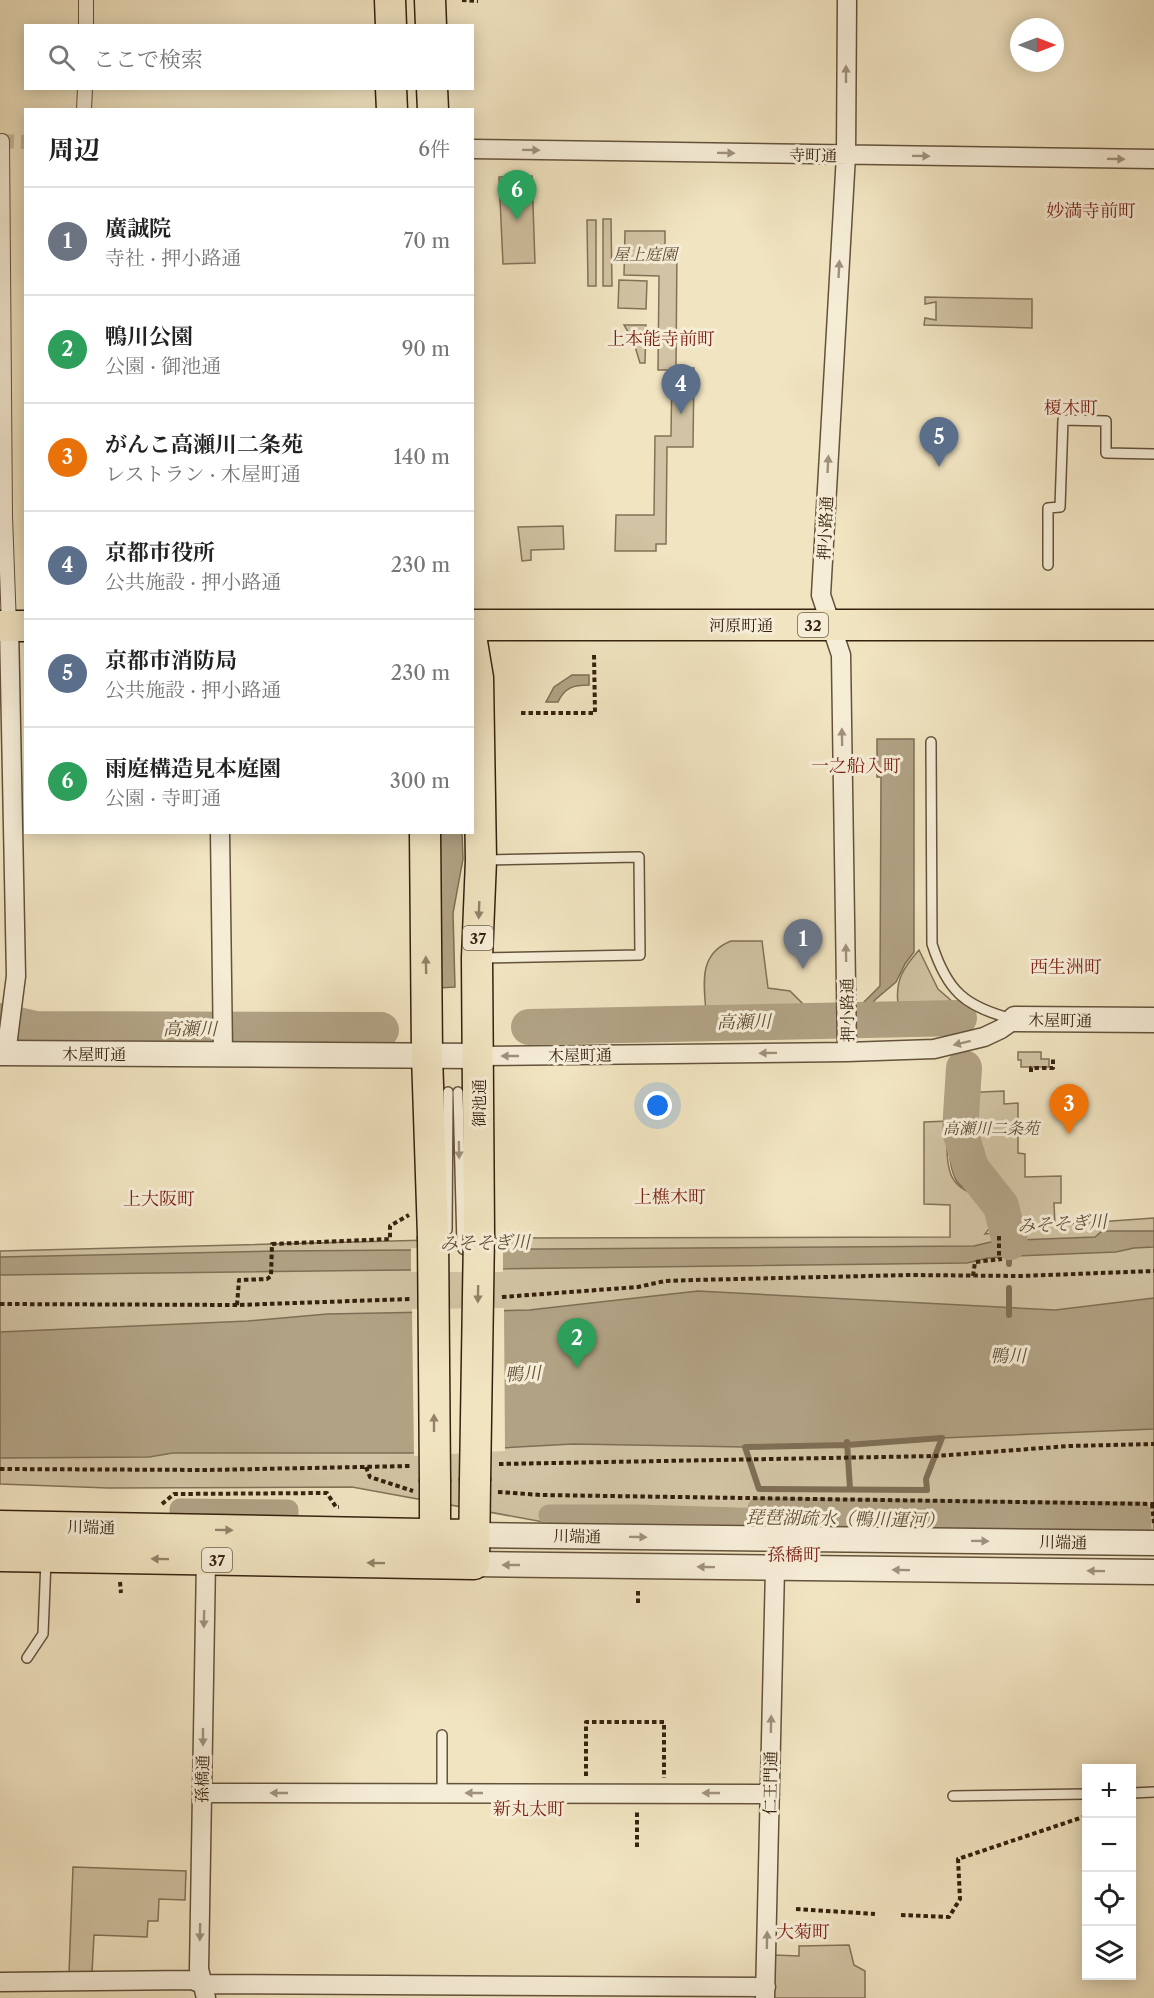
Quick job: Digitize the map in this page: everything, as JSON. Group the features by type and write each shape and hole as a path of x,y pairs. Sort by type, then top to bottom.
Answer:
{"main road":[{"path":"390,0 391,24"},
{"path":"430,0 431,24"},
{"path":"392,90 392,108"},
{"path":"432,90 432,108"},
{"name":"河原町通","path":"474,625 1154,626"},
{"name":"御池通","path":"434,1564 435,1534 424,1480 460,1240 478,1056 477,958 481,860 478,678 474,654"},
{"name":"御池通","path":"425,834 427,1055 460,1240 486,1479 474,1535 474,1564"},
{"name":"川端通","path":"0,1526 474,1535"},
{"name":"川端通","path":"0,1557 474,1564"}],"street":[{"path":"86,0 86,24"},
{"name":"押小路通","path":"847,0 846,155 821,595 841,655 847,1052"},
{"path":"84,108 85,90"},
{"path":"2,141 5,516 11,626 16,976 5,1049"},
{"name":"寺町通","path":"474,149 1154,159"},
{"path":"220,834 224,1047"},
{"name":"木屋町通","path":"5,1049 224,1047 478,1056 847,1052 934,1049 984,1037 1015,1019 1154,1020"},
{"name":"川端通","path":"474,1535 1154,1543"},
{"name":"孫橋通","path":"204,1991 199,1969 206,1560"},
{"name":"川端通","path":"474,1564 1154,1572"},
{"name":"仁王門通","path":"765,1992 775,1568"},
{"path":"202,1793 770,1794"},
{"path":"0,1982 192,1980 204,1991 765,1992"}],"lane":[{"path":"1048,565 1048,508 1060,507 1063,420 1106,421 1106,453 1154,454"},
{"path":"931,742 932,944 939,968 953,988 971,1005 993,1014 1015,1019"},
{"path":"477,958 640,955 639,857 481,860"},
{"path":"460,1240 453,1092 460,1240"},
{"path":"27,1658 43,1634 46,1558"},
{"path":"442,1735 442,1793"},
{"path":"1136,1792 1154,1792"},
{"path":"953,1796 1082,1794"}],"path":[{"path":"462,0 478,1"},
{"path":"520,713 595,713 594,655"},
{"path":"1031,1072 1031,1068 1053,1068 1053,1057"},
{"path":"237,1305 239,1280 267,1279 271,1276 272,1244 390,1239 390,1226 410,1215"},
{"path":"973,1276 975,1262 1000,1258 999,1237"},
{"path":"493,1298 638,1287 665,1281 898,1275 1021,1276 1154,1271"},
{"path":"0,1304 237,1305 423,1299"},
{"path":"486,1479 936,1456 1069,1446 1154,1444"},
{"path":"366,1467 370,1477 424,1480"},
{"path":"0,1469 208,1470 366,1467 424,1480"},
{"path":"486,1479 541,1495 1153,1504 1154,1523"},
{"path":"156,1509 174,1494 327,1492 336,1507 347,1507"},
{"path":"120,1578 121,1593"},
{"path":"638,1594 638,1603"},
{"path":"585,1793 586,1722 664,1722 664,1793"},
{"path":"637,1793 637,1847"},
{"path":"901,1915 950,1917 960,1899 958,1858 1082,1817"},
{"path":"796,1910 875,1914"}],"green space":[{"path":"532,176 535,263 503,264 499,177"},
{"path":"603,219 611,219 612,286 603,286"},
{"path":"587,220 596,220 596,286 588,286"},
{"name":"屋上庭園","path":"625,231 665,231 665,248 677,248 676,368 694,368 693,447 667,447 666,544 656,544 656,551 615,551 616,515 654,515 655,436 671,436 672,370 658,370 659,276 624,275"},
{"path":"619,280 647,281 646,309 618,308"},
{"path":"925,297 1032,299 1032,328 924,325 925,318 936,320 936,302 925,304"},
{"path":"624,325 646,325 645,363 640,363 633,340"},
{"path":"563,526 564,549 531,550 531,560 522,561 518,527"},
{"path":"731,941 762,941 768,988 790,991 803,1004 800,1012 706,1013 704,980 708,962 720,947"},
{"path":"919,950 938,989 954,1003 898,1003 899,981 909,962"},
{"path":"1018,1052 1041,1052 1041,1059 1049,1059 1049,1067 1021,1067"},
{"name":"高瀬川二条苑","path":"1004,1091 1004,1104 1018,1103 1018,1153 1025,1154 1025,1177 1061,1176 1061,1203 1054,1203 1055,1225 1154,1218 1154,1532 549,1523 352,1487 108,1488 0,1484 0,1251 511,1238 950,1237 950,1205 924,1204 924,1122 949,1121 950,1102 959,1100 957,1129 947,1137 949,1170 958,1185 975,1194 988,1197 997,1209 1003,1230 988,1230 985,1234 1016,1230 1011,1229 1007,1210 994,1193 997,1186 990,1170 974,1153 964,1133 966,1098 981,1092"},
{"path":"73,1867 186,1871 185,1900 159,1899 158,1921 148,1921 147,1937 94,1935 92,1973 69,1973"},
{"path":"849,1945 854,1965 865,1971 865,1998 772,1998 774,1955 799,1956 799,1946"}],"water":[{"path":"572,675 589,675 589,685 570,688 558,702 546,702 554,687"},
{"path":"877,739 914,739 914,952 896,982 869,1007 859,1007 880,986 881,777 877,777"},
{"path":"436,834 462,834 463,859 453,913 455,987 439,988"},
{"path":"960,1131 971,1154 987,1172 993,1186 990,1194 968,1190 955,1179 949,1146 952,1136"},
{"path":"1102,1231 1154,1231 1154,1247 1116,1252 988,1258 967,1263 0,1275 0,1257 279,1251 974,1246 999,1240 1010,1233 1015,1233 1018,1240 1095,1237"},
{"name":"鴨川","path":"698,1291 1055,1310 1154,1298 1154,1429 942,1438 847,1445 745,1447 573,1444 410,1453 173,1453 149,1457 0,1458 0,1332 248,1321 327,1314 529,1310"}],"pier":[{"path":"503,1247 503,1272 411,1272 411,1248"},
{"path":"504,1308 505,1451 414,1456 412,1309"}],"waterway":[{"name":"高瀬川","path":"529,1027 959,1018"},
{"name":"高瀬川","path":"0,1021 36,1029 381,1030"},
{"name":"高瀬川","path":"964,1068 960,1131 971,1168 1001,1206 1010,1242"},
{"path":"1009,1258 1009,1264"},
{"path":"1009,1288 1009,1315"},
{"path":"942,1438 926,1479 927,1490 759,1489 745,1447 847,1445 942,1438"},
{"path":"847,1442 850,1489"},
{"path":"760,1503 927,1504 927,1509 761,1508 760,1503"},
{"path":"850,1505 852,1519"},
{"path":"758,1508 1140,1512 1141,1532 758,1527 758,1508"},
{"name":"琵琶湖疏水（鴨川運河）","path":"180,1509 288,1510 288,1516 231,1520 180,1519 180,1509"},
{"name":"琵琶湖疏水（鴨川運河）","path":"549,1515 771,1519"}],"tunnel":[{"path":"0,141 24,142"}],"place":[{"name":"雨庭構造見本庭園","path":"517,220"},
{"name":"京都市役所","path":"681,414"},
{"name":"京都市消防局","path":"939,467"},
{"name":"廣誠院","path":"803,969"},
{"name":"がんこ高瀬川二条苑","path":"1069,1134"},
{"name":"鴨川公園","path":"577,1368"}],"district":[{"name":"妙満寺前町","path":"1091,211"},
{"name":"上本能寺前町","path":"661,339"},
{"name":"榎木町","path":"1071,408"},
{"name":"一之船入町","path":"856,766"},
{"name":"西生洲町","path":"1066,967"},
{"name":"上樵木町","path":"670,1197"},
{"name":"上大阪町","path":"159,1199"},
{"name":"孫橋町","path":"794,1555"},
{"name":"新丸太町","path":"529,1809"},
{"name":"大菊町","path":"803,1932"}],"water label":[{"name":"みそそぎ川","path":"1062,1224"},
{"name":"みそそぎ川","path":"485,1243"}]}
